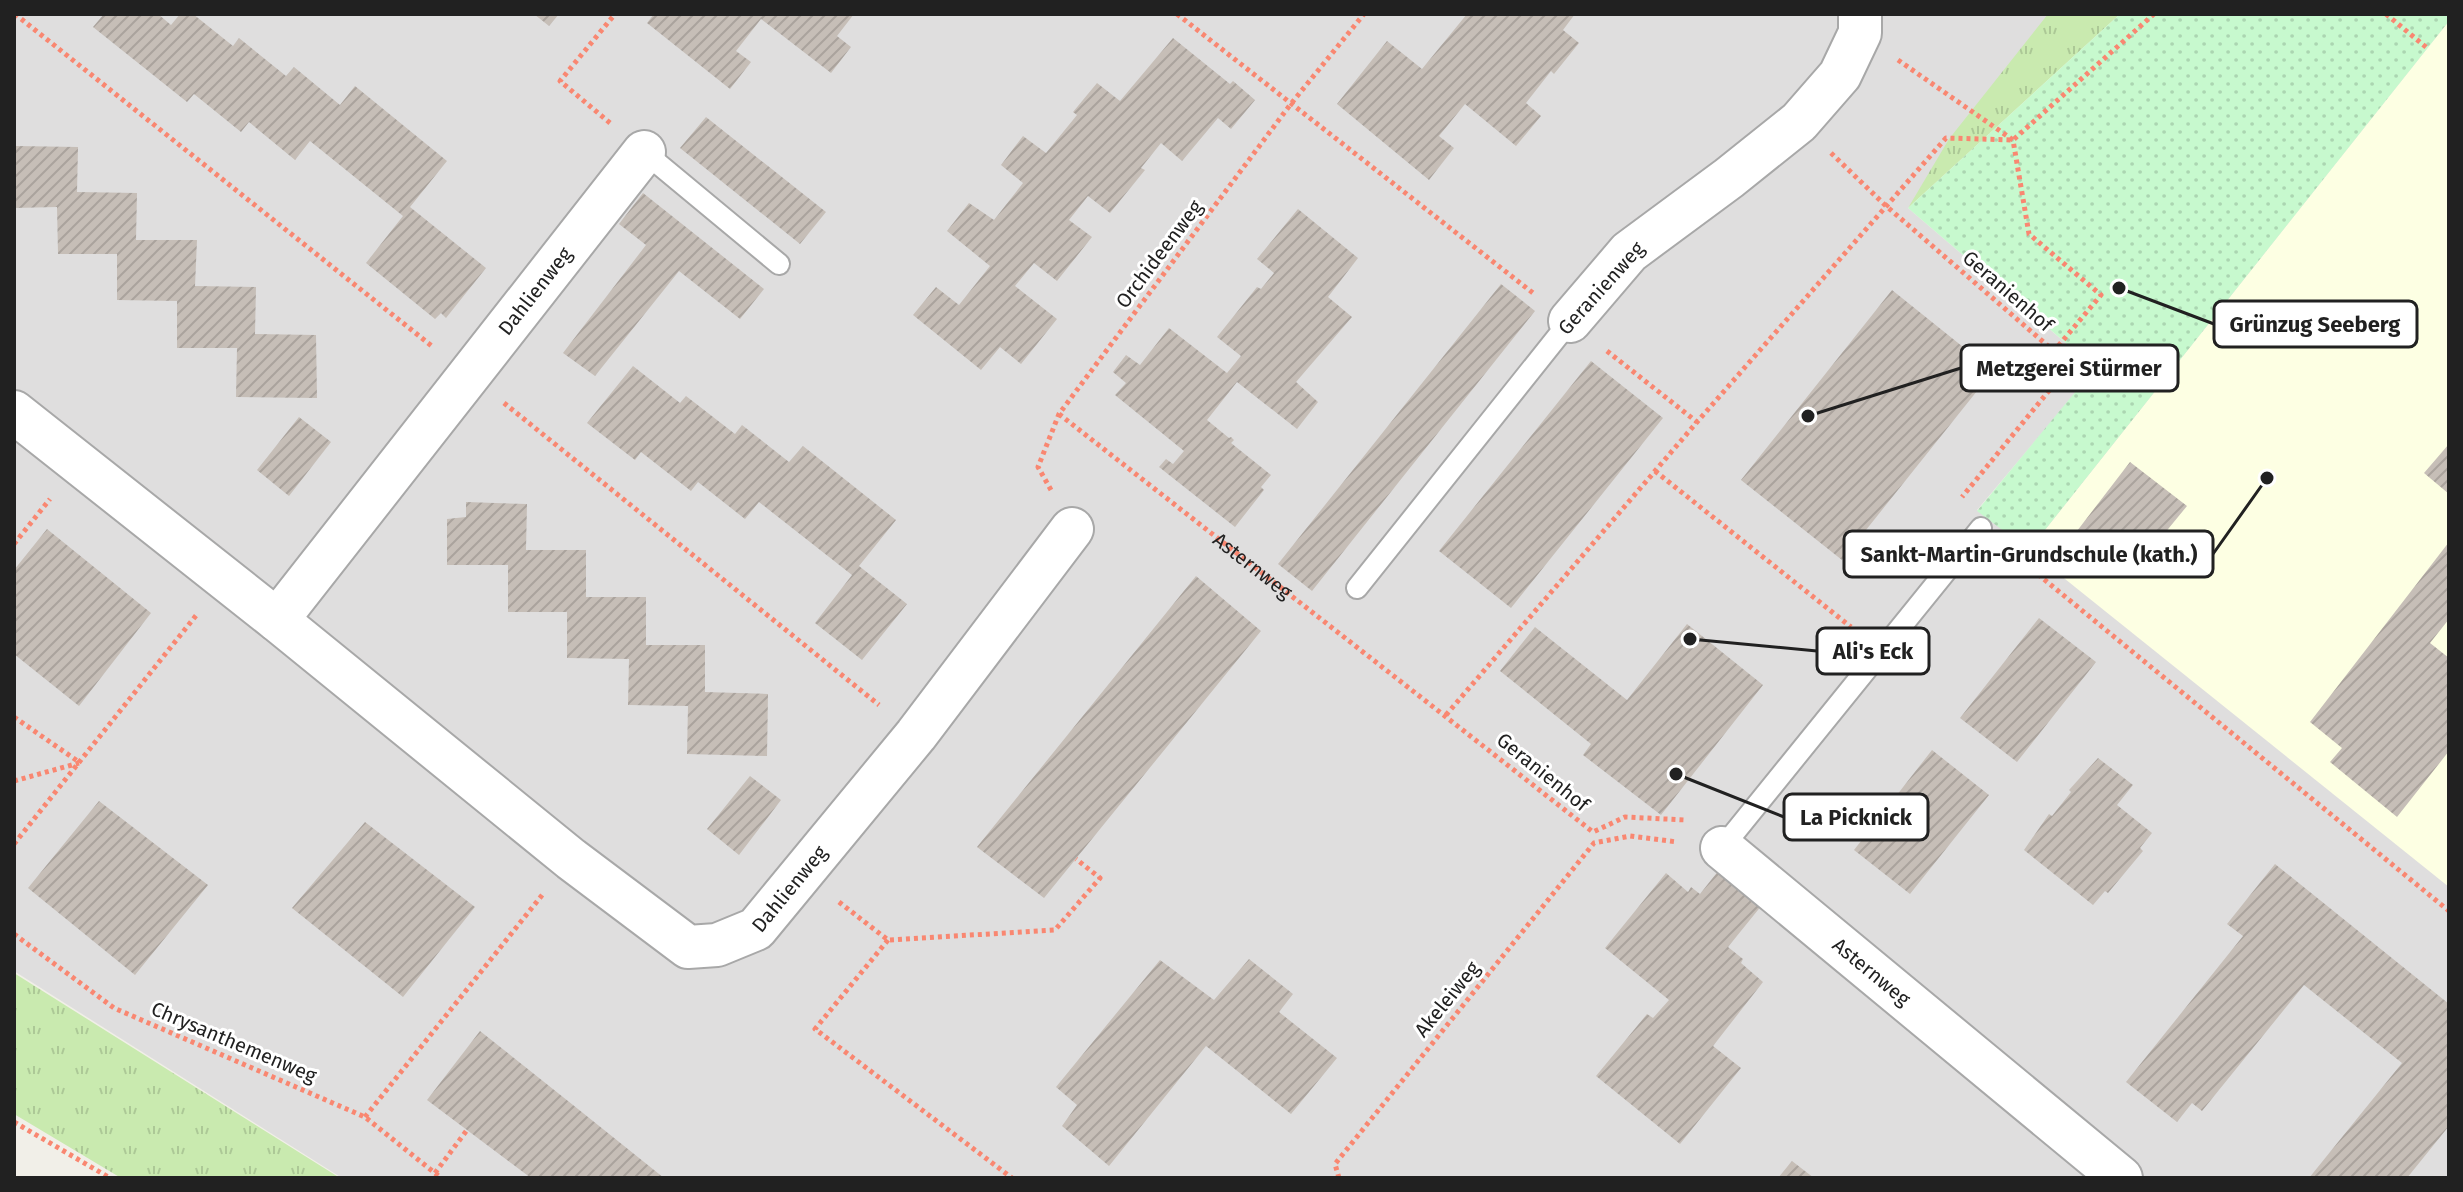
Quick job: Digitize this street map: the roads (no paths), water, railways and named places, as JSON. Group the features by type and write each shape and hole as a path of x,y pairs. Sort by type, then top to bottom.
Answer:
{"street":[{"name":"Geranienweg","path":"1570,321 1629,252 1799,122 1840,75 1860,24"},
{"name":"Dahlienweg","path":"277,620 644,152"},
{"name":"Dahlienweg","path":"14,412 571,859 688,947 717,945 756,929 803,876 916,735 1072,529"},
{"name":"Asternweg","path":"1711,834 2121,1178"}],"lane":[{"path":"644,152 779,264"},
{"name":"Geranienweg","path":"1357,588 1570,321"},
{"path":"1711,834 1981,528"}],"place":[{"name":"Grünzug Seeberg","path":"2119,288"},
{"name":"Metzgerei Stürmer","path":"1808,416"},
{"name":"Sankt-Martin-Grundschule (kath.)","path":"2267,478"},
{"name":"Ali's Eck","path":"1690,639"},
{"name":"La Picknick","path":"1676,774"}]}
